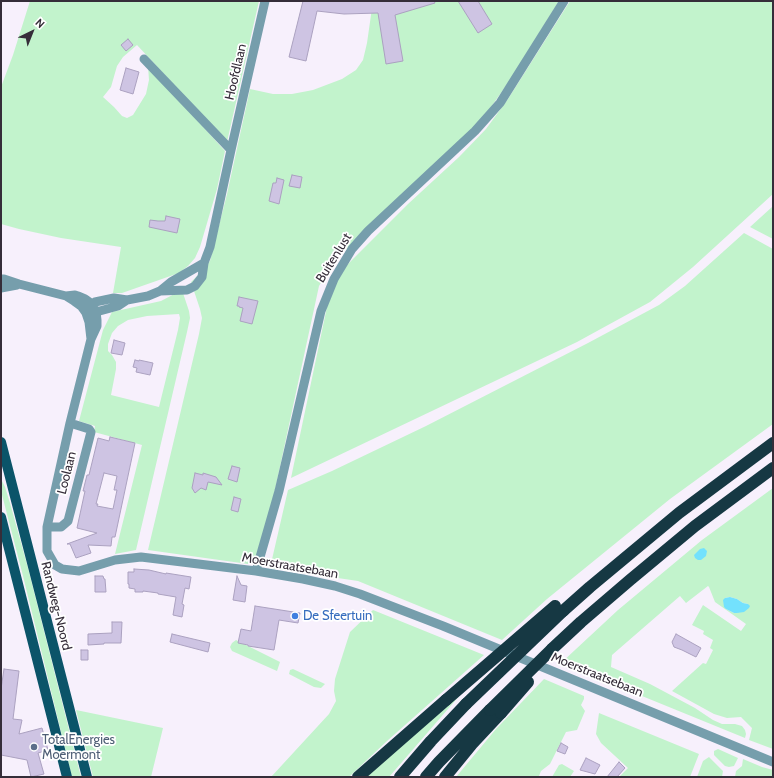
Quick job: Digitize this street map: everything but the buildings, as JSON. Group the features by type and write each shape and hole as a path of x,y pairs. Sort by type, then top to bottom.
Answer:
{"highway":[{"path":"358,777 446,700 559,608 590,587 680,513 773,443"},
{"path":"426,777 439,762 495,711 552,649 580,622 695,526 773,468"},
{"path":"400,777 466,704 559,608"},
{"path":"445,777 472,744 495,711"}],"main road":[{"name":"Randweg-Noord","path":"1,442 87,777"},
{"path":"1,517 67,777"}],"street":[{"name":"Hoofdlaan","path":"160,291 187,290 195,286 202,277 265,1"},
{"name":"Buitenlust","path":"256,571 279,491 321,310 334,279 352,249 368,231 475,131 500,103 564,1"},
{"path":"144,59 231,150"},
{"name":"Hoofdlaan","path":"92,304 114,298 126,300 148,296 160,291 171,282 204,264"},
{"path":"1,279 66,296 81,306 86,313 92,304"},
{"path":"1,288 19,284"},
{"path":"66,296 75,295 85,299 92,304 96,312"},
{"name":"Hoofdlaan","path":"86,313 118,306 126,300"},
{"name":"Moerstraatsebaan","path":"96,312 97,326 91,338 47,527 47,551 55,565 62,569 79,571 115,560 141,557 256,571 335,586 360,594 450,629 773,762"},
{"name":"Moerstraatsebaan","path":"86,313 91,338"},
{"name":"Loolaan","path":"47,527 61,527 68,521 91,432 89,428 70,424"}],"green space":[{"path":"30,1 259,1 227,142 137,45 123,57 117,66 111,87 103,97 122,116 127,118 133,115 146,94 149,80 148,66 225,151 217,189 200,247 195,258 179,273 122,293 113,293 121,247 61,238 1,224 1,87"},
{"path":"373,1 559,1 510,80 491,107 471,130 402,198 343,252 319,286 262,550 255,561 248,564 148,550 202,318 191,282 210,261 227,194 250,89 273,94 292,94 313,90 342,79 356,70 363,60"},
{"path":"570,1 773,1 773,194 693,267 650,302 577,342 291,478 328,302 336,279 345,267 408,204 459,157 486,129 508,99"},
{"path":"773,207 773,239 750,227"},
{"path":"744,233 773,249 773,424 670,499 547,599 502,640 358,581 270,568 288,490 332,471 426,426 659,305 685,286"},
{"path":"182,290 190,318 136,550 115,554 142,445 94,432 95,426 79,421 103,330 112,312 161,301","holes":["179,314 180,318 159,407 111,395 116,362 108,351 108,344 112,333 118,326 128,320 147,316"]},
{"path":"1,479 10,503 28,568 81,777 72,777 1,491"},
{"path":"773,488 773,749 749,740 752,728 741,717 727,718 714,714 672,691 703,663 706,664 713,650 710,648 713,640 703,634 704,631 692,625 703,605 741,631 746,624 715,602 708,586 686,603 680,596 612,655 611,667 650,684 695,708 713,720 722,724 735,724 742,726 746,734 745,738 561,663 618,610 702,540","holes":["730,597 748,604 737,613 726,609 725,598"]},
{"path":"373,610 484,655 387,741 349,777 271,777 329,714 336,701 334,691 335,679 350,632"},
{"path":"236,640 280,662 277,671 232,651 230,647"},
{"path":"293,669 325,684 321,688 314,687 289,674 290,670"},
{"path":"474,679 389,777 362,777"},
{"path":"544,679 584,696 581,705 585,711 577,730 566,732 550,764 541,771 540,777 456,777 496,729"},
{"path":"76,710 163,728 151,777 93,777"},
{"path":"599,713 699,754 690,777 619,777 628,768 601,743 596,734"},
{"path":"718,749 738,758 734,766 725,766 714,755 714,751"},
{"path":"709,757 723,771 722,777 697,777 703,761"},
{"path":"743,759 773,770 773,777 735,777 736,771 742,766"},
{"path":"562,764 574,771 570,777 552,777 559,765"}],"water":[{"path":"704,548 707,551 706,556 701,560 695,558 694,555 700,549"},
{"path":"730,597 748,604 750,606 749,608 744,612 737,613 726,609 724,607 723,600"}],"place":[{"name":"De Sfeertuin","path":"295,616"},
{"name":"TotalEnergies Moermont","path":"34,747"}]}
